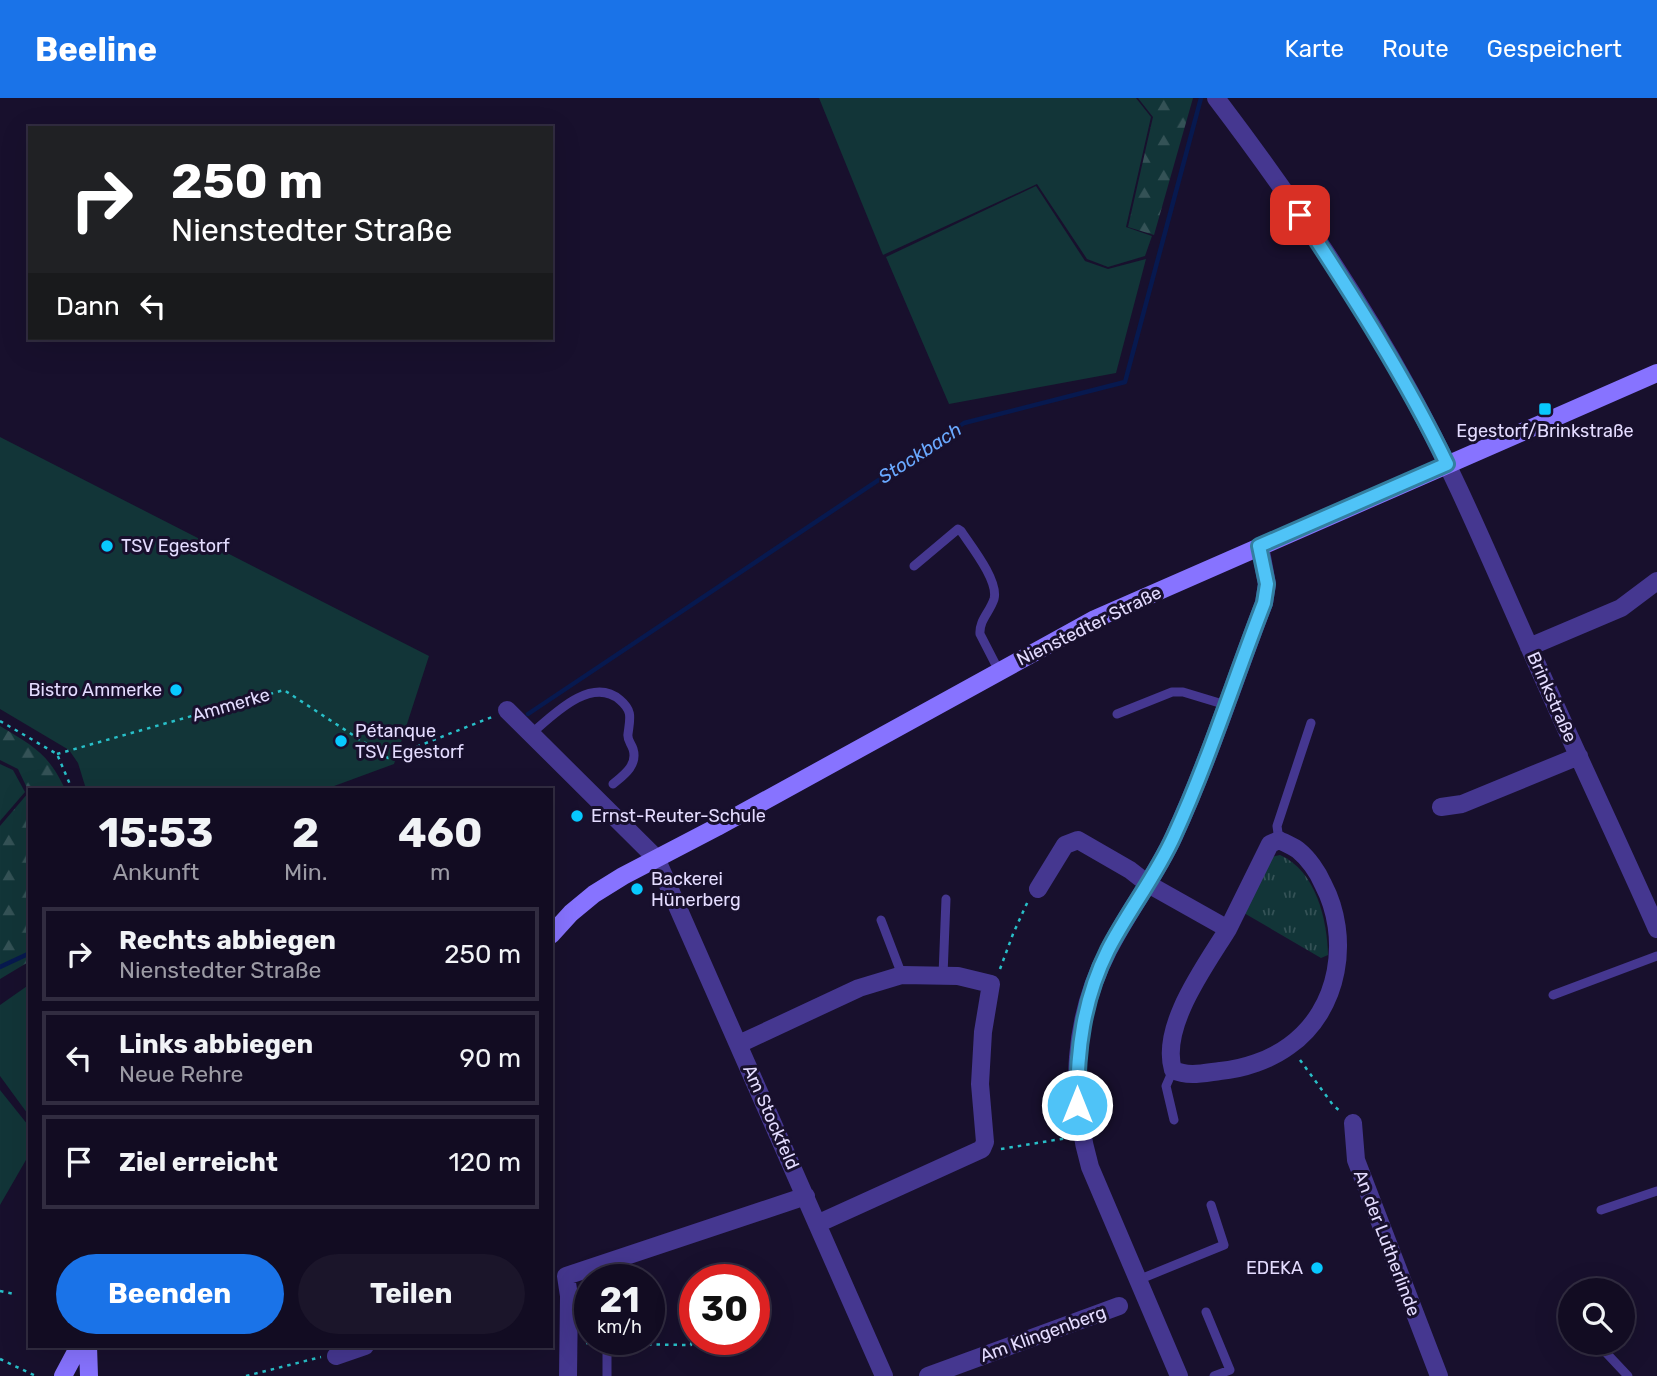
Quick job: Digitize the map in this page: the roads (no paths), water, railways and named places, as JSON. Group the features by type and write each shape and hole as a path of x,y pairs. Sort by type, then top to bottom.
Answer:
{"main road":[{"name":"Nienstedter Straße","path":"553,933 594,894 656,858 1095,619 1657,373"},
{"path":"63,1376 78,1348"},
{"path":"88,1348 89,1376"}],"street":[{"name":"Brinkstraße","path":"1216,98 1256,151 1344,282 1408,389 1447,464 1657,929"},
{"path":"1179,1376 1090,1167 1081,1135 1077,1105 1077,1062 1085,1011 1092,987 1108,950 1174,838 1202,772 1264,603 1267,584 1259,546"},
{"path":"1529,647 1621,608 1657,581"},
{"path":"507,710 656,858"},
{"path":"1441,807 1462,804 1578,756"},
{"path":"1038,889 1065,845 1078,840 1130,870 1148,884 1228,929"},
{"path":"1279,840 1299,850 1318,873 1333,903 1339,932 1337,966 1328,995 1314,1020 1290,1046 1259,1063 1228,1071 1183,1075 1173,1070 1170,1059 1176,1026 1185,1001 1228,929 1270,844 1279,840"},
{"name":"Am Stockfeld","path":"656,858 884,1376"},
{"path":"739,1044 859,988 902,975 958,976 991,984 983,1032 980,1084 985,1142 982,1149 817,1224"},
{"name":"An der Lutherlinde","path":"1353,1123 1356,1160 1438,1376"},
{"path":"568,1376 569,1296 559,1278 806,1196"},
{"name":"Am Klingenberg","path":"928,1376 1119,1306"},
{"path":"336,1356 359,1348"}],"lane":[{"path":"914,566 955,530 961,531 994,587 994,598 979,627 979,634 999,671"},
{"path":"531,734 580,697 599,691 615,696 631,715 628,740 634,752 631,768 613,784"},
{"path":"1117,714 1172,691 1226,705"},
{"path":"1279,840 1277,826 1311,723"},
{"path":"943,975 946,899"},
{"path":"881,920 902,975"},
{"path":"1553,995 1657,956"},
{"path":"1173,1070 1166,1086 1174,1120"},
{"path":"1601,1210 1657,1192"},
{"path":"1138,1280 1224,1245 1211,1205"},
{"path":"1206,1312 1230,1370 1214,1376"},
{"path":"607,1355 607,1376"},
{"path":"1608,1355 1628,1376"}],"waterway":[{"name":"Stockbach","path":"528,714 964,423 1125,382 1201,98"},
{"name":"Stockbach","path":"0,967 28,954"}],"place":[{"name":"Egestorf/Brinkstraße","path":"1545,409"},
{"name":"TSV Egestorf","path":"107,546"},
{"name":"Bistro Ammerke","path":"176,690"},
{"name":"Pétanque TSV Egestorf","path":"341,741"},
{"name":"Ernst-Reuter-Schule","path":"577,816"},
{"name":"Backerei Hünerberg","path":"637,889"},
{"name":"EDEKA","path":"1317,1268"}]}
